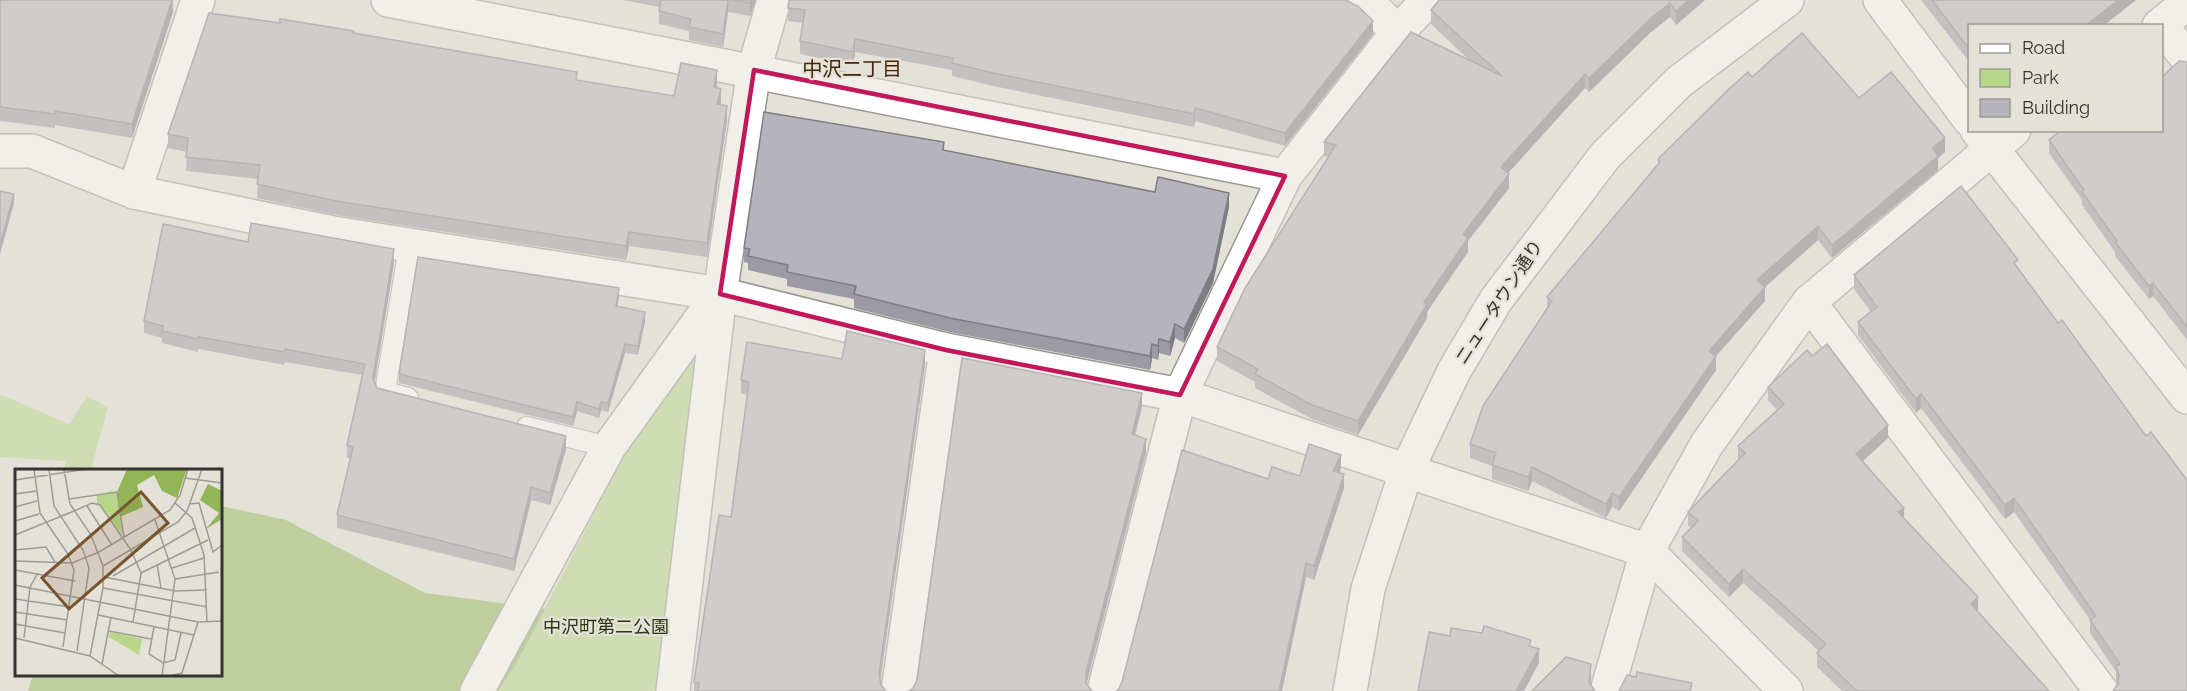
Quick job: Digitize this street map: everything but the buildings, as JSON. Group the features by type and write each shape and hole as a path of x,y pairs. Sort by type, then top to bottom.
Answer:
{"street":[{"path":"134,192 198,0"},
{"path":"388,0 1285,176"},
{"path":"673,691 720,294 754,70 774,0"},
{"path":"1365,0 1398,32"},
{"path":"1104,691 1180,395 1285,176 1398,32 1428,0"},
{"name":"ニュータウン通り","path":"1350,691 1368,589 1406,472 1454,370 1496,300 1605,156 1679,82 1787,0"},
{"path":"1880,0 1968,117"},
{"path":"2162,24 2187,3"},
{"path":"2163,30 2187,58"},
{"path":"1607,691 1647,551 1707,444 1809,302 1994,136 2187,397"},
{"path":"0,151 32,152 134,192 409,247 720,294 946,350 1180,395 1647,551 1786,691"},
{"path":"477,691 609,447 720,294"},
{"path":"1809,302 2101,691"},
{"path":"898,691 946,350"}],"lane":[{"path":"409,247 385,392 430,403"},
{"path":"508,422 609,447"}],"highlighted area":[{"path":"754,70 1285,176 1180,395 946,350 720,294"}],"green space":[{"name":"中沢町第二公園","path":"699,340 660,691 498,691 515,666 660,386"},
{"path":"0,394 69,424 87,396 108,407 91,469 64,469 66,461 0,457"},
{"path":"222,506 286,520 425,593 545,609 515,666 498,691 28,691 33,676 222,676"}],"district":[{"name":"中沢二丁目","path":"852,69"}]}
